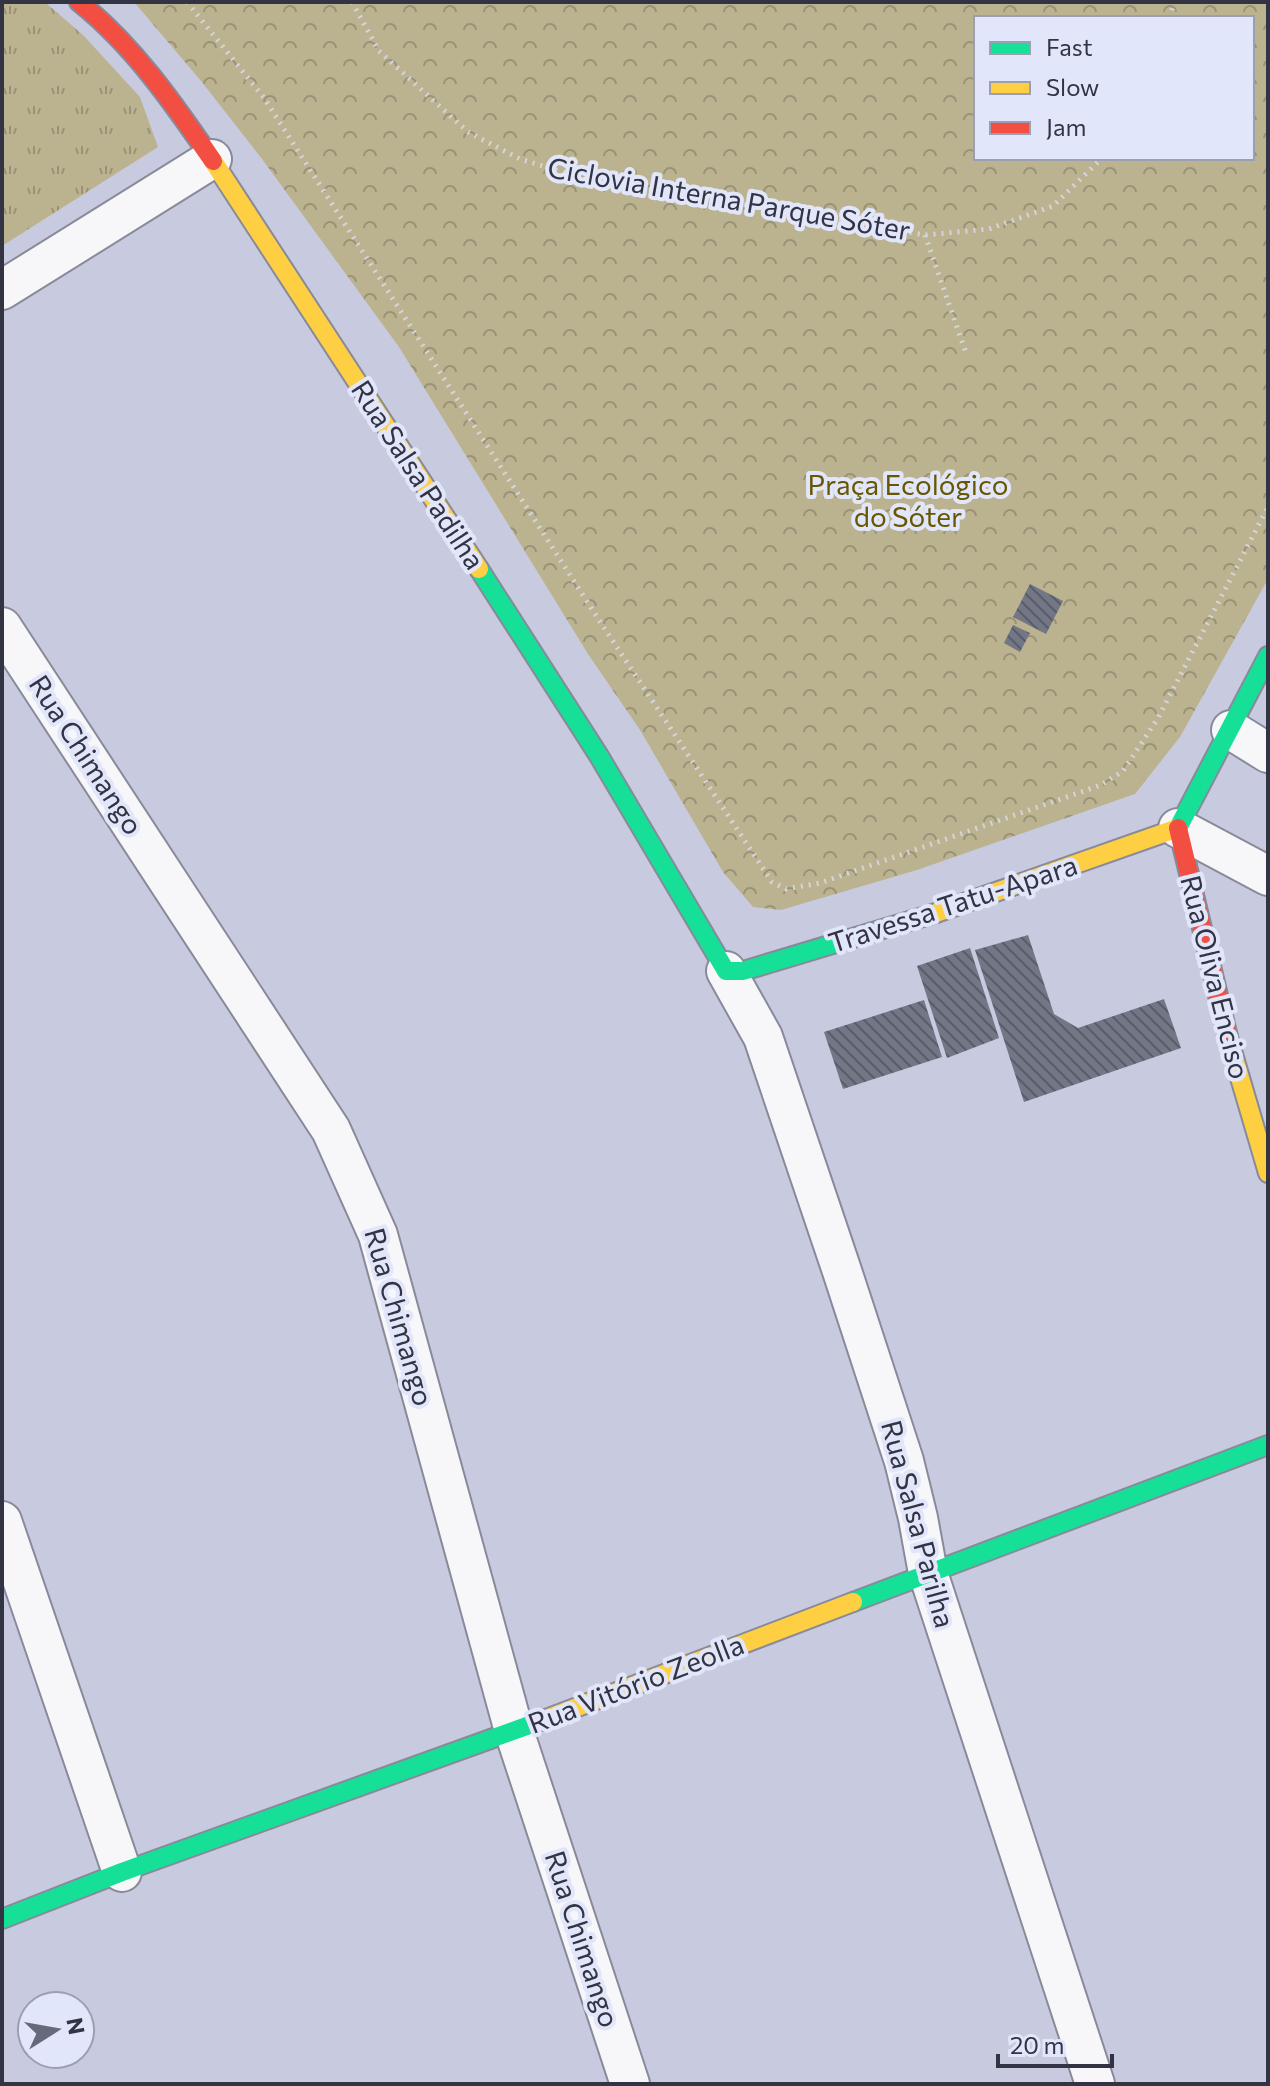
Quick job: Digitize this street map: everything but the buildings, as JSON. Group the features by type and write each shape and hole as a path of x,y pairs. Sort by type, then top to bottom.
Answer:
{"main road":[{"name":"Rua Salsa Padilha","path":"79,2 99,18 163,89 212,159 599,756 726,971"},
{"path":"1178,828 1268,656"},
{"name":"Travessa Tatu-Apara","path":"726,971 743,971 955,907 1178,828"},
{"name":"Rua Oliva Enciso","path":"1178,828 1221,1015 1268,1173"},
{"name":"Rua Vitório Zeolla","path":"2,1919 122,1872 514,1731 1268,1445"}],"street":[{"path":"2,290 212,159"},
{"name":"Rua Chimango","path":"2,627 331,1130 378,1235 514,1731 630,2084"},
{"path":"1231,730 1268,753"},
{"path":"1178,828 1268,876"},
{"name":"Rua Salsa Parilha","path":"726,971 763,1037 837,1257 904,1461 928,1573 1095,2084"},
{"path":"2,1521 122,1872"}],"path":[{"path":"187,2 264,98 597,617 763,869 772,882 786,889 820,883 1087,791 1123,771 1158,718 1268,507"},
{"name":"Ciclovia Interna Parque Sóter","path":"352,2 379,51 468,132 520,159 579,177 925,235 989,229 1053,206 1100,160"},
{"path":"925,235 966,353"}],"green space":[{"path":"2,2 45,2 84,36 140,97 158,147 2,246"},
{"name":"Praça Ecológico do Sóter","path":"134,2 1268,2 1268,579 1180,737 1135,794 917,870 781,910 753,907 723,872 640,730 588,654 399,347 262,159"}],"traffic: fast":[{"path":"479,569 599,756 726,971 743,971 936,913"},
{"path":"1178,828 1268,656"},
{"path":"853,1602 1268,1445"},
{"path":"2,1919 122,1872 546,1719"}],"traffic: slow":[{"path":"213,161 479,569"},
{"path":"936,913 1178,828"},
{"path":"1228,1037 1268,1173"},
{"path":"546,1719 853,1602"}],"traffic: jam":[{"path":"79,2 135,56 213,161"},
{"path":"1178,828 1228,1037"}]}
